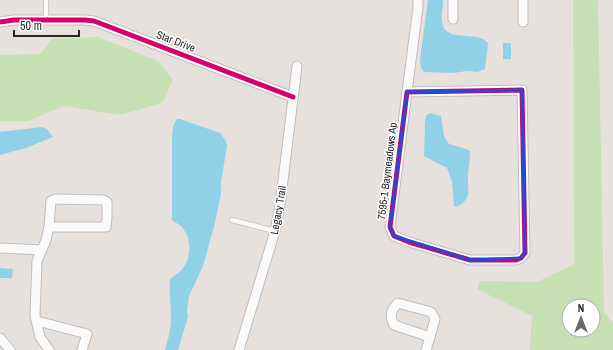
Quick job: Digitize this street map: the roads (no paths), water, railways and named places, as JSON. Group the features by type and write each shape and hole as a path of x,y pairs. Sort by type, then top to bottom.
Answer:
{"street":[{"path":"407,92 418,0"},
{"path":"453,0 453,19"},
{"path":"523,0 523,22"},
{"name":"Star Drive","path":"0,22 14,20 84,20 103,24 293,97"},
{"name":"Legacy Trail","path":"239,350 275,231 280,205 297,66"},
{"name":"7595-1 Baymeadows Ap","path":"522,90 525,253 521,258 516,260 470,260 394,236 390,227 407,92 522,90"},
{"path":"49,227 106,228 107,202 103,200 55,198 51,201 49,227 37,261 35,316 40,337 50,350"},
{"path":"0,248 42,250"},
{"path":"426,350 430,337 435,320 431,312 398,303 392,309 390,318 394,325 430,337"},
{"path":"36,321 87,334 82,350"},
{"path":"0,338 10,350"}],"lane":[{"path":"46,0 46,20"},
{"path":"232,220 275,231"}],"water":[{"path":"428,0 443,0 442,22 444,28 448,32 478,37 488,43 485,69 478,72 424,72 421,68 420,60"},
{"path":"503,43 511,43 511,59 503,59"},
{"path":"430,113 441,116 444,136 449,144 470,151 468,195 464,202 455,207 452,182 447,168 424,156 425,123 426,116"},
{"path":"177,119 220,133 226,141 227,146 221,182 221,193 215,223 203,266 189,296 187,310 188,317 178,350 165,350 171,322 170,280 185,265 189,255 187,234 172,220 172,138 173,126"},
{"path":"42,127 47,129 53,137 26,148 0,155 0,132"},
{"path":"0,268 13,269 12,278 0,278"}]}
